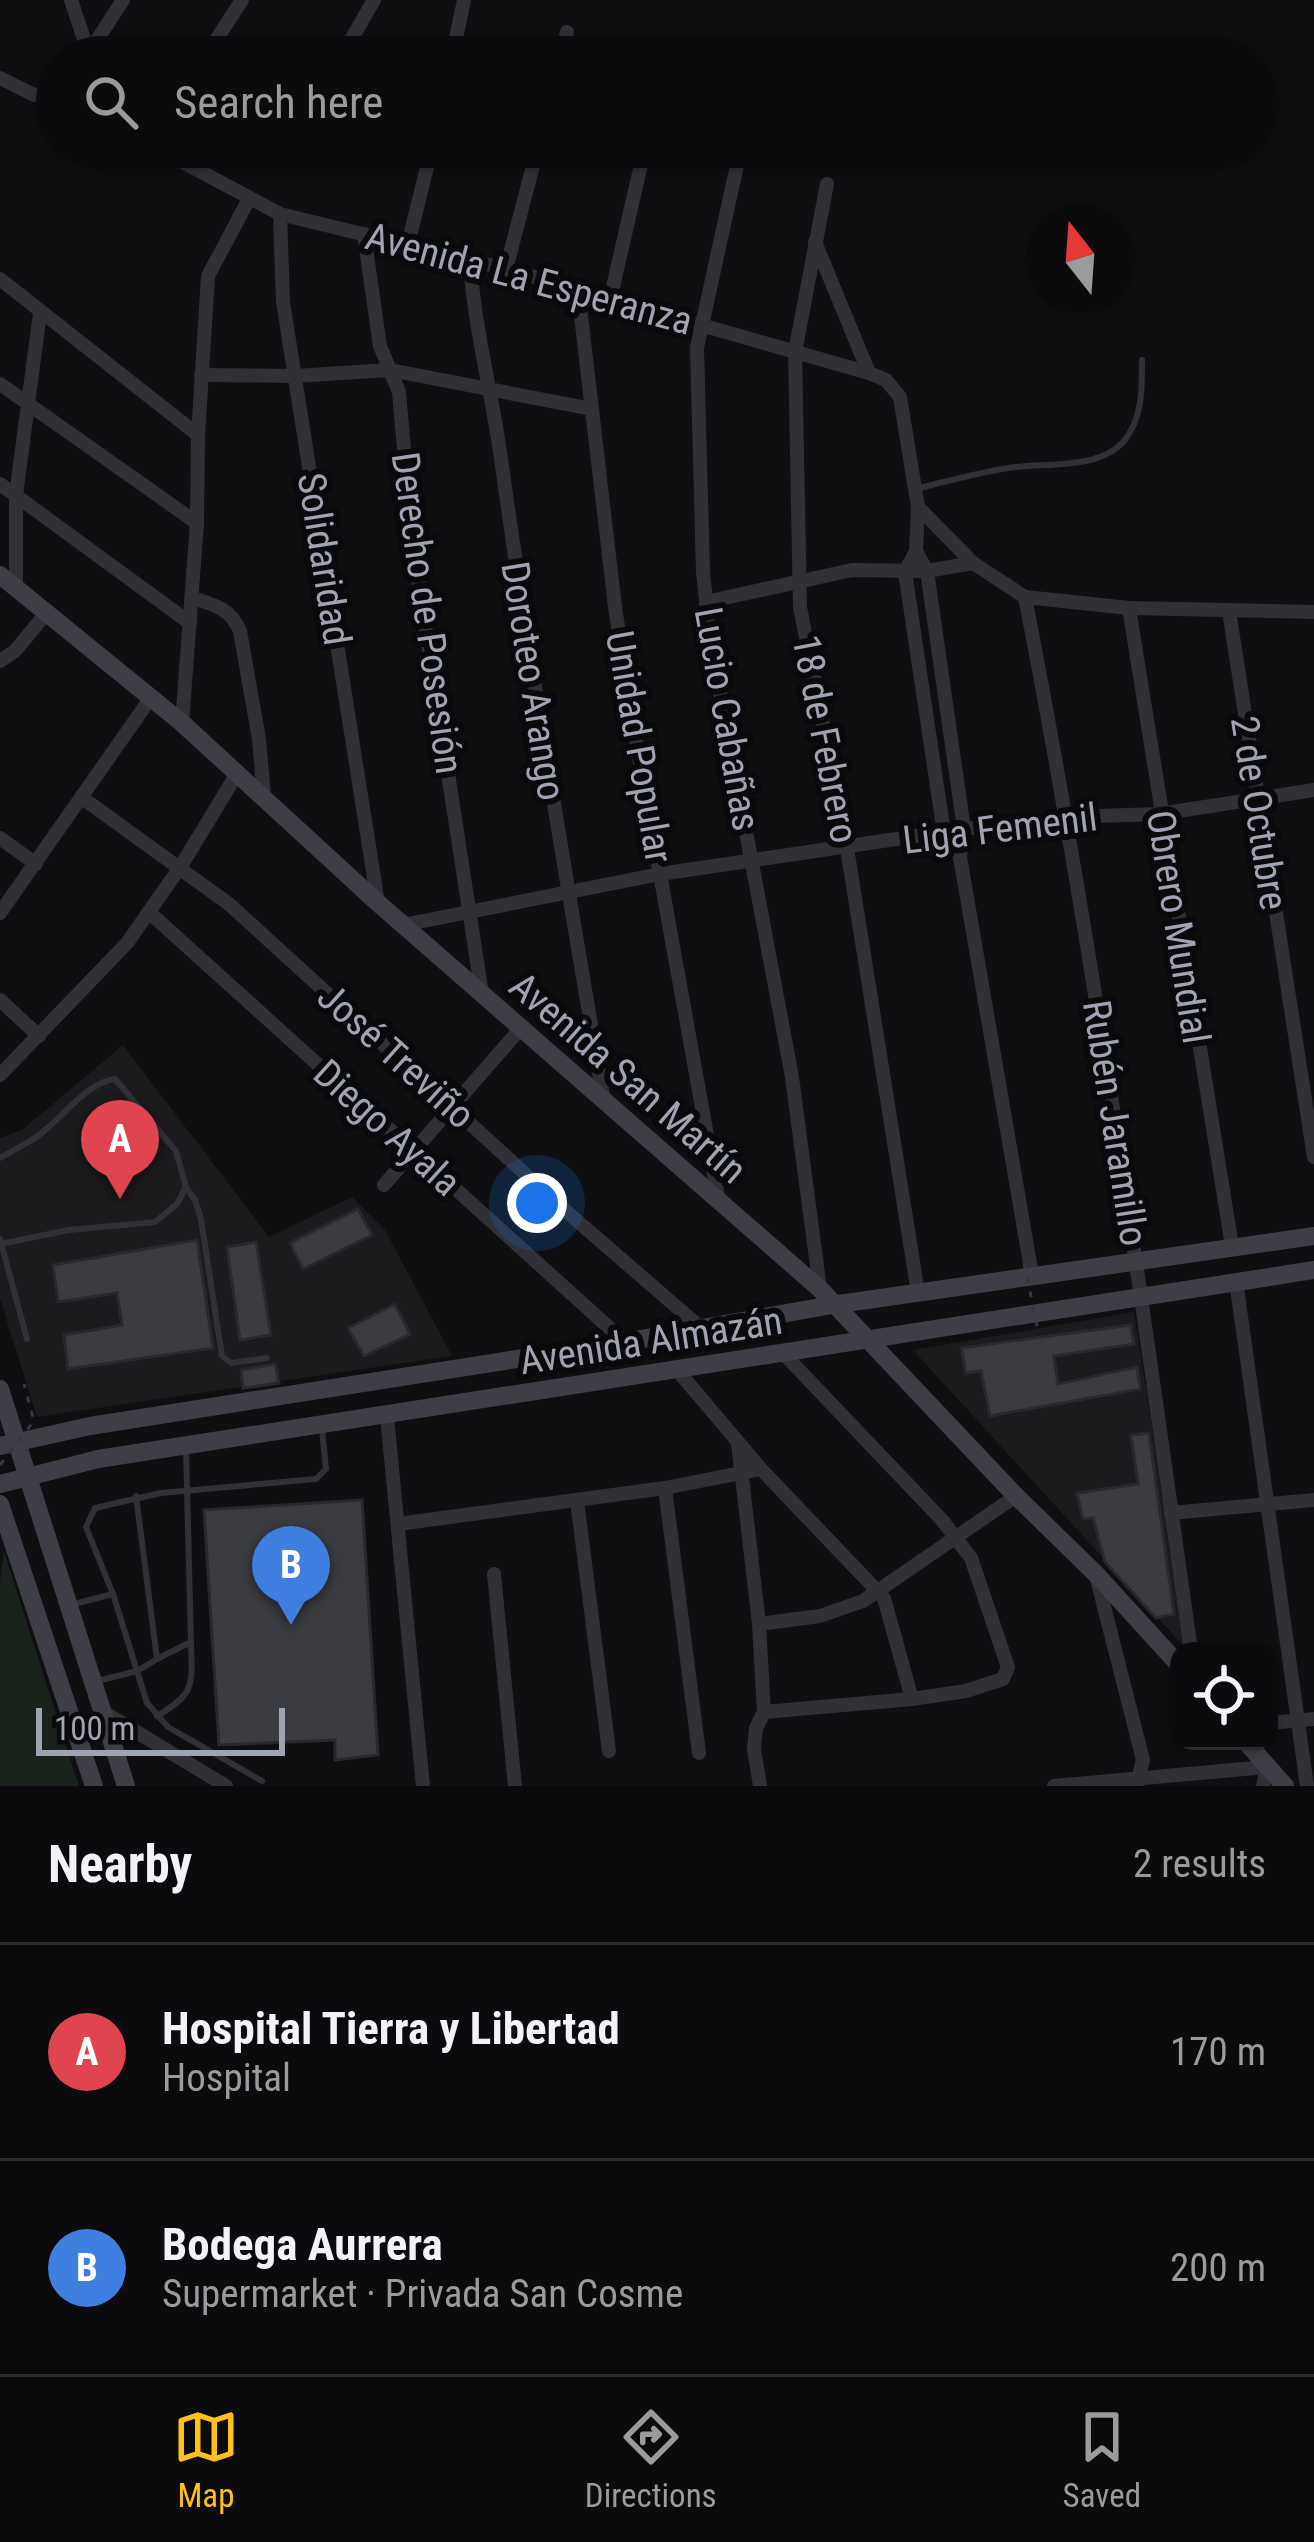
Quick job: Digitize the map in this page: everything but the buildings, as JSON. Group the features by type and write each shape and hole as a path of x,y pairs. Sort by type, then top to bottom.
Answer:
{"main road":[{"name":"Avenida San Martín","path":"8,580 238,772 378,903 826,1297 1170,1656"},
{"name":"Avenida Almazán","path":"8,1443 625,1342 826,1297 918,1293 1028,1269 1314,1236"},
{"name":"Avenida Almazán","path":"0,1484 186,1445 1314,1270"},
{"path":"0,1389 8,1443 27,1475 126,1786"},
{"path":"0,1504 94,1786"},
{"path":"1265,1776 1286,1786"}],"street":[{"path":"71,0 82,36"},
{"path":"100,36 123,0"},
{"path":"219,36 242,0"},
{"path":"353,36 374,0"},
{"path":"456,36 464,0"},
{"path":"566,36 567,32"},
{"path":"1,83 36,95"},
{"name":"Avenida La Esperanza","path":"198,168 280,214 506,269 886,380 899,397 916,490"},
{"path":"408,244 427,168"},
{"path":"506,269 532,168"},
{"path":"610,300 640,168"},
{"name":"Lucio Cabañas","path":"736,168 696,368 706,602 792,1077 826,1297"},
{"name":"18 de Febrero","path":"827,184 796,352 798,582 804,645 847,848 918,1293"},
{"path":"182,723 208,276 249,199"},
{"name":"Solidaridad","path":"280,214 283,302 378,903"},
{"name":"Derecho de Posesión","path":"364,234 380,346 399,392 412,540 482,994"},
{"path":"815,242 869,373"},
{"name":"Doroteo Arango","path":"470,260 473,315 490,388 566,891 604,1102"},
{"path":"0,280 198,435"},
{"name":"Unidad Popular","path":"578,290 615,607 719,1202"},
{"path":"8,580 40,313"},
{"path":"201,375 390,370 592,409"},
{"path":"0,384 197,523"},
{"path":"0,484 190,623"},
{"path":"916,490 916,550 905,572 944,832 960,857"},
{"path":"918,507 973,563 1025,597 1129,608 1314,612"},
{"path":"916,550 927,571 964,829 960,857 1028,1269"},
{"path":"706,602 852,570 927,571 973,563"},
{"name":"Rubén Jaramillo","path":"1025,597 1138,1259 1190,1642"},
{"path":"192,598 222,607 240,631 260,740 264,797"},
{"name":"Obrero Mundial","path":"1129,608 1232,1246"},
{"path":"0,661 15,651 48,611"},
{"name":"2 de Octubre","path":"1229,611 1314,1156"},
{"path":"0,913 150,699"},
{"path":"0,1075 98,976 150,913 238,772"},
{"name":"Liga Femenil","path":"404,925 660,874 964,829 1065,817 1159,814 1314,790"},
{"name":"José Treviño","path":"81,797 229,904 701,1328"},
{"path":"0,838 36,864"},
{"name":"Diego Ayala","path":"150,913 625,1342"},
{"path":"0,1000 39,1036"},
{"path":"384,1185 521,1028"},
{"path":"1236,1281 1306,1786"},
{"path":"764,1712 913,1699 979,1688 1006,1676 1008,1656 971,1558 783,1353"},
{"path":"678,1371 761,1469 877,1588 893,1617 913,1699"},
{"path":"387,1417 423,1786"},
{"path":"738,1443 759,1624 764,1712 754,1749 760,1786"},
{"path":"398,1525 665,1488 761,1469"},
{"path":"665,1488 699,1753"},
{"path":"759,1624 820,1616 863,1601 1016,1496"},
{"path":"1172,1513 1314,1500"},
{"path":"577,1501 609,1751"},
{"path":"494,1574 515,1786"},
{"path":"1096,1574 1143,1760 1138,1780"},
{"path":"100,1710 226,1786"},
{"path":"1278,1723 1314,1719"},
{"path":"1054,1786 1265,1776"}],"lane":[{"path":"916,490 1007,468 1088,459 1113,451 1132,430 1139,412 1142,360"},
{"path":"0,1158 37,1137 93,1089 115,1079 176,1151 186,1187 195,1200 222,1356 231,1363 267,1358"},
{"path":"27,1339 0,1242 155,1222 177,1204 186,1187"},
{"path":"262,1781 168,1727 147,1703 113,1594 88,1538 88,1514 106,1503 136,1496 316,1479 326,1469 322,1425"},
{"path":"157,1716 183,1701 192,1679 186,1445"},
{"path":"136,1496 157,1659"},
{"path":"68,1606 113,1594"},
{"path":"91,1683 137,1671 191,1642"}],"path":[{"path":"1028,1269 1037,1326"},
{"path":"0,1465 34,1421 24,1384"}],"shaded area":[{"path":"123,1045 269,1237 352,1197 385,1230 452,1356 37,1417 0,1299 0,1138 22,1130"},
{"path":"1134,1312 1187,1642 1180,1642 913,1350"},
{"path":"4,1551 79,1786 0,1786"}],"place":[{"name":"Hospital Tierra y Libertad","path":"120,1199"},
{"name":"Bodega Aurrera","path":"291,1625"}]}
